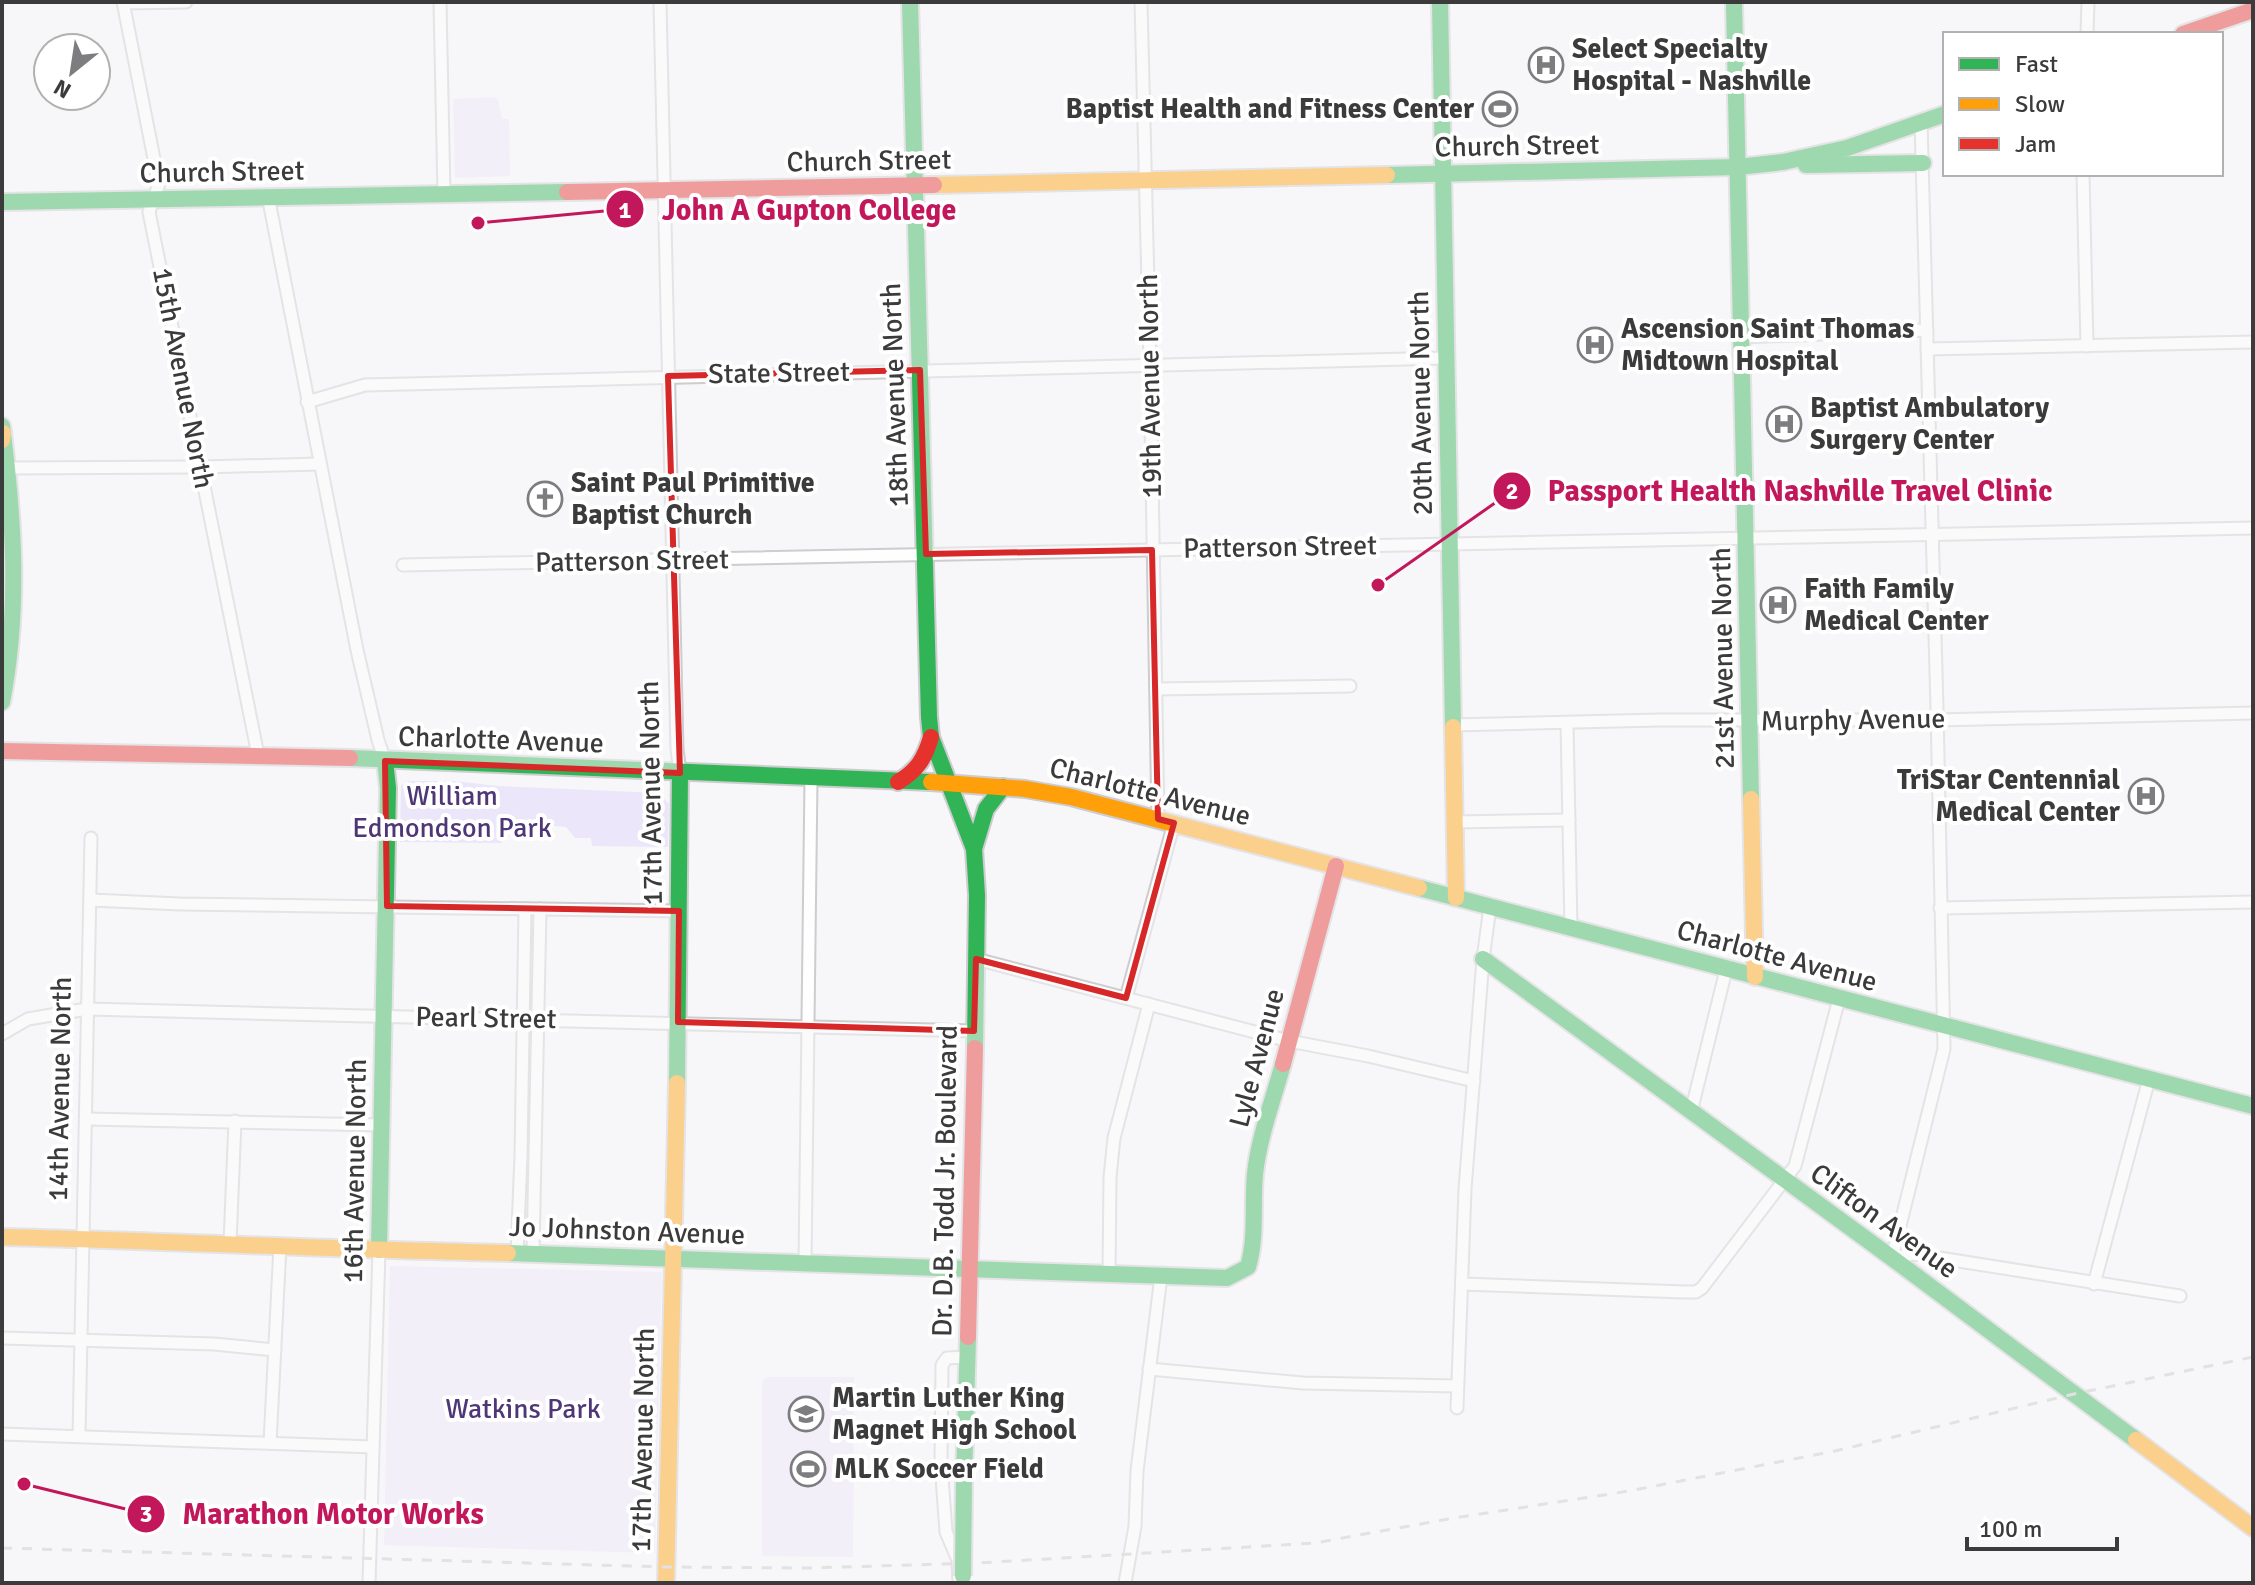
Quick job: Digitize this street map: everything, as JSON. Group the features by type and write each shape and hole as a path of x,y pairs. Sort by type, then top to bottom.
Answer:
{"main road":[{"name":"18th Avenue North","path":"910,2 931,737 950,783"},
{"name":"20th Avenue North","path":"1440,2 1456,898"},
{"name":"21st Avenue North","path":"1734,2 1755,977"},
{"path":"2189,32 2253,10"},
{"path":"1761,165 1847,148 1943,115"},
{"path":"1761,165 1923,163"},
{"name":"Church Street","path":"2,202 914,186 1761,165"},
{"path":"2,432 14,592 11,654 2,702"},
{"path":"898,782 911,775 920,764 931,737"},
{"name":"Charlotte Avenue","path":"2,751 258,755 950,783 1071,797 2253,1106"},
{"name":"16th Avenue North","path":"379,1250 387,906 388,778 385,761"},
{"name":"17th Avenue North","path":"666,1583 680,773"},
{"name":"Dr. D.B. Todd Jr. Boulevard","path":"950,783 974,849 977,895 971,1269 961,1583"},
{"path":"974,849 984,810 1003,787"},
{"name":"Lyle Avenue","path":"1248,1267 1254,1247 1255,1175 1336,866"},
{"name":"Clifton Avenue","path":"1483,959 1892,1258 2253,1528"},
{"name":"Jo Johnston Avenue","path":"2,1237 1227,1278 1248,1267"}],"street":[{"path":"124,2 186,2"},
{"name":"15th Avenue North","path":"124,2 159,184 149,212 258,755"},
{"path":"440,2 444,194"},
{"name":"17th Avenue North","path":"660,2 680,773"},
{"name":"19th Avenue North","path":"1126,998 1166,821 1156,689 1141,2"},
{"path":"2087,32 2088,2"},
{"path":"1921,122 1944,1049 1892,1258 1914,1254 2180,1296"},
{"path":"2083,176 2087,346"},
{"path":"268,196 319,464 362,670 385,761"},
{"path":"1742,337 1927,330"},
{"path":"1927,349 2253,342"},
{"name":"State Street","path":"307,402 365,385 1446,358"},
{"path":"7,468 319,464"},
{"name":"Patterson Street","path":"403,565 2253,528"},
{"path":"1156,689 1350,686"},
{"name":"Murphy Avenue","path":"1453,725 2253,713"},
{"path":"1567,723 1571,928"},
{"path":"805,1264 811,779"},
{"path":"1455,822 1569,820"},
{"name":"14th Avenue North","path":"79,1436 91,838"},
{"path":"91,900 679,911"},
{"path":"1940,908 2253,902"},
{"path":"1457,1408 1465,1189 1490,907"},
{"path":"525,909 521,1140 525,1253"},
{"path":"525,1253 539,1019 540,909"},
{"path":"976,959 1289,1041 1474,1081"},
{"path":"1691,1112 1726,970"},
{"path":"1462,1284 1696,1292 1702,1288 1714,1276 1796,1162 1839,999"},
{"path":"1109,1273 1112,1152 1149,1004"},
{"name":"Pearl Street","path":"2,1034 28,1019 87,1009 974,1031"},
{"path":"2094,1284 2149,1079"},
{"path":"86,1119 382,1125"},
{"path":"230,1243 235,1121"},
{"path":"270,1443 280,1246"},
{"name":"16th Avenue North","path":"369,1583 379,1250"},
{"path":"1125,1583 1135,1526 1137,1471 1161,1276"},
{"path":"2,1338 214,1344 275,1350"},
{"path":"961,1583 958,1560 946,1532 941,1463 942,1365 947,1358 968,1357"},
{"path":"1149,1369 1303,1383 1457,1386"},
{"path":"2,1434 373,1447"}],"highlighted area":[{"path":"920,370 926,554 1152,550 1158,819 1174,823 1126,998 976,959 974,1031 678,1022 679,911 387,906 385,761 680,773 668,376"}],"green space":[{"path":"494,97 498,100 502,119 509,119 510,176 455,178 453,99"},
{"name":"William Edmondson Park","path":"409,781 659,793 669,804 668,847 592,846 591,838 575,838 566,827 512,822 502,832 502,843 400,842 401,785"},
{"name":"Watkins Park","path":"390,1266 662,1272 655,1553 384,1545"},
{"name":"MLK Soccer Field","path":"769,1377 854,1377 853,1557 762,1556 762,1382"}],"railway":[{"path":"2,1548 666,1567 808,1568 978,1563 1315,1543 1629,1491 1835,1451 2074,1394 2253,1357"}],"traffic: fast":[{"path":"910,2 929,717 931,737 974,849 977,895 975,1048"},
{"path":"1440,2 1453,727"},
{"path":"1734,2 1751,799"},
{"path":"1387,175 1738,167 1783,162 1847,148 1943,115"},
{"path":"1806,165 1923,163"},
{"path":"2,202 567,192"},
{"path":"2,426 10,495 13,564 11,633 2,702"},
{"path":"350,758 931,782"},
{"path":"379,1250 388,788 385,761"},
{"path":"677,1083 680,773"},
{"path":"974,849 986,809 1003,787"},
{"path":"1419,888 2253,1106"},
{"path":"1483,959 2136,1440"},
{"path":"508,1253 1227,1278 1248,1267 1257,1160 1283,1064"},
{"path":"964,1477 968,1337"},
{"path":"963,1576 964,1477"}],"traffic: slow":[{"path":"934,185 1387,175"},
{"path":"2,440 3,433"},
{"path":"1453,727 1456,898"},
{"path":"931,782 1025,789 1071,797 1419,888"},
{"path":"1751,799 1755,977"},
{"path":"666,1583 677,1083"},
{"path":"2,1237 508,1253"},
{"path":"2136,1440 2253,1528"}],"traffic: jam":[{"path":"2189,32 2253,10"},
{"path":"567,192 934,185"},
{"path":"898,782 919,763 931,737"},
{"path":"2,751 350,758"},
{"path":"1283,1064 1336,866"},
{"path":"968,1337 975,1048"}],"place":[{"name":"Select Specialty Hospital - Nashville","path":"1546,65"},
{"name":"Baptist Health and Fitness Center","path":"1500,109"},
{"name":"John A Gupton College","path":"478,223"},
{"name":"Ascension Saint Thomas Midtown Hospital","path":"1595,345"},
{"name":"Baptist Ambulatory Surgery Center","path":"1784,424"},
{"name":"Saint Paul Primitive Baptist Church","path":"545,499"},
{"name":"Passport Health Nashville Travel Clinic","path":"1378,585"},
{"name":"Faith Family Medical Center","path":"1778,605"},
{"name":"TriStar Centennial Medical Center","path":"2146,796"},
{"name":"Martin Luther King Magnet High School","path":"806,1414"},
{"name":"MLK Soccer Field","path":"808,1469"},
{"name":"Marathon Motor Works","path":"24,1484"}]}
